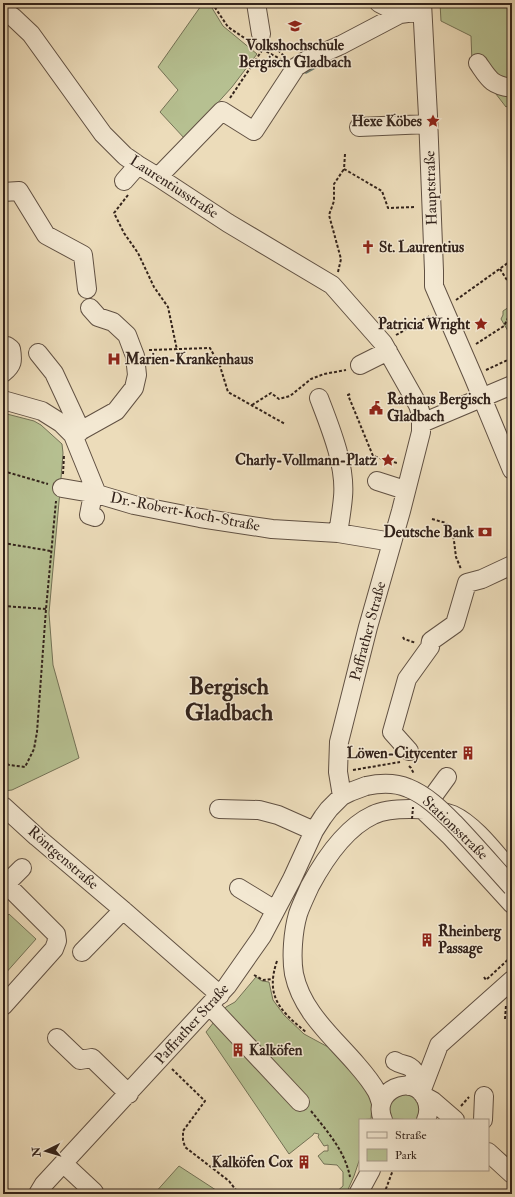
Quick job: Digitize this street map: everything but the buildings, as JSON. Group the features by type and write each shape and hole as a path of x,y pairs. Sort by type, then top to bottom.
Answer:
{"street":[{"path":"256,3 262,42"},
{"path":"379,3 400,14"},
{"name":"Hauptstraße","path":"222,111 254,131 296,67 307,60 341,45 404,12 422,7 434,286 512,470"},
{"name":"Laurentiusstraße","path":"3,10 31,34 103,134 125,156 228,223 332,285 383,342 418,405 422,423"},
{"path":"478,63 490,80 503,87 512,88"},
{"path":"158,177 222,111"},
{"path":"359,127 428,124"},
{"path":"126,188 138,165"},
{"path":"3,192 19,191 46,235 83,255 87,289"},
{"path":"38,353 54,373 77,433 116,411 134,388 137,375 135,356 128,335 113,322 98,316 90,308"},
{"path":"3,346 7,346 11,349 12,363 3,373"},
{"path":"353,367 388,351"},
{"path":"422,423 512,385"},
{"path":"319,398 336,443 342,477 343,496 338,533"},
{"name":"Dr.-Robert-Koch-Straße","path":"3,400 42,411 77,433 95,494 134,505 200,518 272,529 338,533 392,542"},
{"name":"Paffrather Straße","path":"38,1194 44,1184 129,1094 227,986 262,936 292,879 314,831 329,809 342,796 338,772 339,742 368,626 412,467 422,423"},
{"path":"377,481 406,490"},
{"path":"60,488 95,494 89,516 95,517"},
{"path":"406,759 392,732 407,679 430,647 432,640 455,624 467,583 512,565"},
{"path":"423,810 447,777"},
{"name":"Stationsstraße","path":"342,796 357,789 363,778 379,784 393,784 420,793 448,817 512,887"},
{"name":"Röntgenstraße","path":"3,806 123,910 215,1000 300,1102"},
{"path":"381,1113 377,1092 359,1066 315,1018 304,1001 294,973 293,954 298,914 306,894 319,870 329,853 353,828 362,821 374,814 391,809 404,808 443,812 466,822 512,872"},
{"path":"219,809 259,810 278,815 314,831"},
{"path":"423,810 450,836 512,904"},
{"path":"3,1006 54,949 57,941 56,934 6,884 22,868"},
{"path":"239,888 275,910"},
{"path":"82,952 123,910"},
{"path":"381,1113 387,1093 412,1086 434,1058 439,1045 512,980"},
{"path":"57,1038 80,1060 92,1058 129,1094"},
{"path":"340,1046 387,1083 412,1086 433,1100 454,1118"},
{"path":"392,1062 427,1102 429,1109 426,1119"},
{"path":"478,1095 483,1119"},
{"path":"489,1153 512,1174"},
{"path":"64,1164 94,1192"},
{"path":"358,1182 370,1171"}],"path":[{"path":"507,3 512,9"},
{"path":"222,111 262,42"},
{"path":"327,281 337,274 341,259 329,215 334,201 334,184 344,169 345,154"},
{"path":"344,169 382,191 388,208 431,206"},
{"path":"126,188 114,213 124,233 138,253 154,287 168,307 177,350"},
{"path":"500,269 512,288"},
{"path":"462,352 504,326 508,318 512,316"},
{"path":"135,356 145,350 210,348 220,366 228,392 285,424"},
{"path":"473,376 512,358"},
{"path":"252,405 271,393 279,399 290,396 311,379 324,374 353,367"},
{"path":"350,394 348,395 373,456 412,467"},
{"path":"3,761 9,765 25,767 34,749 37,732 51,551 64,453"},
{"path":"3,471 60,488"},
{"path":"432,519 446,523 452,533 456,557 467,583"},
{"path":"3,543 51,551"},
{"path":"3,606 46,609"},
{"path":"363,778 406,759 414,778"},
{"path":"484,977 486,980 512,956"},
{"path":"254,975 263,980 272,979"},
{"path":"161,1059 205,1101 183,1131 185,1147 229,1181 239,1194"},
{"path":"454,1118 478,1095"},
{"path":"300,1102 308,1107 336,1143 349,1171 358,1182"},
{"path":"384,1194 393,1171"}],"green space":[{"path":"203,3 209,3 223,26 257,54 232,87 185,139 160,112 178,90 158,67"},
{"path":"440,3 512,3 512,103 506,107 472,63 471,36 441,21"},
{"path":"512,305 512,338 501,319 503,311"},
{"path":"3,413 34,421 41,425 62,444 63,453 49,613 53,665 79,758 12,790 3,791"},
{"path":"9,914 36,939 4,975 3,921"},
{"path":"256,977 262,981 269,982 273,1000 284,1015 304,1034 328,1047 369,1092 372,1105 371,1119 359,1119 359,1161 346,1194 335,1193 343,1186 343,1172 337,1165 324,1164 318,1156 324,1151 328,1151 328,1145 324,1146 318,1137 319,1134 314,1133 289,1154 206,1032 226,1007 235,1002"},
{"path":"401,1094 412,1095 421,1108 417,1119 392,1119 389,1114 390,1103"},
{"path":"179,1166 222,1194 154,1194"}],"waterway":[{"path":"306,72 326,61"}],"place":[{"name":"Volkshochschule Bergisch Gladbach","path":"295,26"},
{"name":"Hexe Köbes","path":"433,121"},
{"name":"St. Laurentius","path":"368,247"},
{"name":"Patricia Wright","path":"481,324"},
{"name":"Marien-Krankenhaus","path":"114,359"},
{"name":"Rathaus Bergisch Gladbach","path":"376,408"},
{"name":"Charly-Vollmann-Platz","path":"388,460"},
{"name":"Deutsche Bank","path":"485,532"},
{"name":"Löwen-Citycenter","path":"468,753"},
{"name":"Rheinberg Passage","path":"427,940"},
{"name":"Kalköfen","path":"238,1050"},
{"name":"Kalköfen Cox","path":"304,1162"}],"district":[{"name":"Bergisch Gladbach","path":"229,699"}]}
